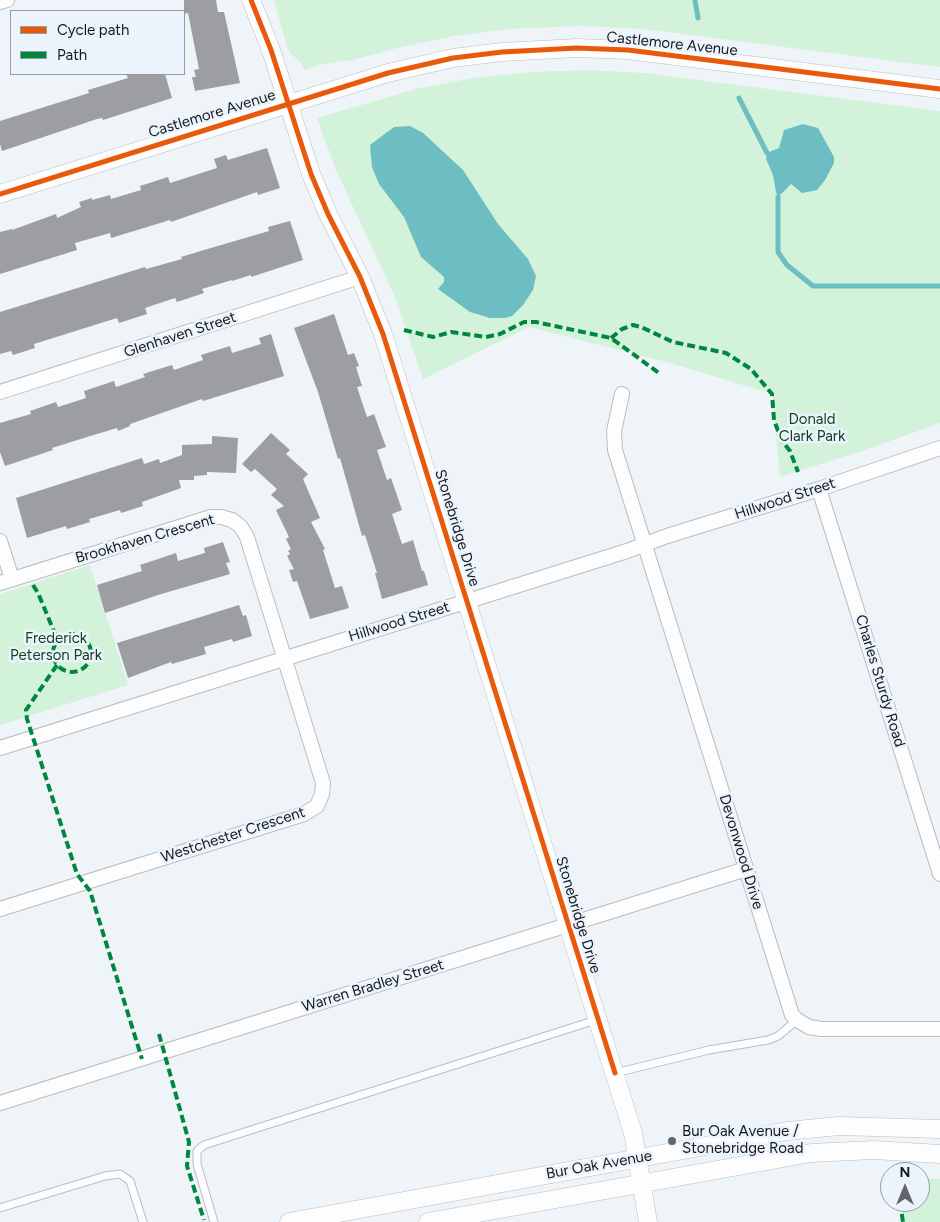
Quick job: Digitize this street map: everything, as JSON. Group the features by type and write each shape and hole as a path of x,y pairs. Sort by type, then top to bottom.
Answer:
{"street":[{"path":"0,2 7,0"},
{"name":"Stonebridge Drive","path":"252,0 271,50 311,174 328,214 360,277 383,334 633,1133 648,1222"},
{"name":"Castlemore Avenue","path":"0,194 388,73 430,63 510,51 569,48 657,53 940,89"},
{"name":"Glenhaven Street","path":"0,392 360,277"},
{"name":"Devonwood Drive","path":"622,394 614,432 614,450 788,1006 797,1020"},
{"name":"Hillwood Street","path":"0,748 819,489 940,448"},
{"name":"Charles Sturdy Road","path":"819,489 940,874"},
{"name":"Brookhaven Crescent","path":"6,581 210,517 232,520 241,527 247,537 285,658"},
{"path":"0,541 6,581"},
{"name":"Westchester Crescent","path":"0,909 295,817 317,806 322,794 323,783 321,773 285,658"},
{"name":"Warren Bradley Street","path":"0,1103 746,869"},
{"path":"797,1020 809,1027 822,1029 940,1028"},
{"name":"Bur Oak Avenue","path":"295,1221 810,1128 865,1126 940,1129"},
{"name":"Bur Oak Avenue","path":"428,1222 469,1218 641,1183 811,1152 874,1150 940,1154"}],"lane":[{"path":"214,1222 196,1164 198,1151 204,1145 598,1020"},
{"path":"614,1073 708,1050 774,1039 797,1020"},
{"path":"0,1208 105,1176 120,1174 130,1181 143,1222"}],"green space":[{"path":"274,0 940,0 940,67 667,32 630,28 577,26 510,29 454,36 397,48 353,60 323,64 304,70 300,62 288,49"},
{"name":"Donald Clark Park","path":"589,70 644,73 940,111 940,423 865,450 780,477 772,394 674,364 529,327 423,379 395,297 336,170 317,118 416,89 473,78 531,72"},
{"name":"Frederick Peterson Park","path":"90,565 128,685 0,725 0,594"},
{"path":"930,1178 940,1179 940,1222 905,1222 904,1212 930,1212"}],"water":[{"path":"803,124 818,128 834,157 834,163 817,190 802,193 791,184 778,197 773,175 766,159 767,153 779,148 784,130"},
{"path":"410,126 423,133 463,170 498,224 528,259 536,276 533,290 523,305 512,316 490,318 470,312 438,289 444,282 444,277 421,257 404,217 379,184 372,167 370,145 394,127"}],"building":[{"path":"184,0 216,0 218,12 224,12 240,83 195,91 192,77 196,77 194,70 199,69 188,13 185,14"},
{"path":"126,75 165,75 172,98 103,120 102,118 97,119 2,151 0,144 0,121 89,93 88,90 128,78"},
{"path":"267,148 280,188 258,195 257,192 171,222 170,220 111,238 110,233 75,243 77,250 0,274 0,232 12,230 56,214 57,218 81,207 79,202 92,198 92,200 110,195 111,199 141,190 140,186 168,177 170,183 217,168 214,159 226,155 228,160"},
{"path":"290,221 303,260 251,277 251,275 202,289 204,293 177,302 175,298 145,308 147,314 119,323 117,318 34,344 35,348 13,355 11,351 0,354 0,312 145,267 146,269 182,259 181,257 269,231 268,227"},
{"path":"334,314 348,355 354,353 359,366 356,367 362,386 357,387 367,417 374,414 386,447 377,450 387,480 391,478 402,510 392,514 402,544 413,540 428,585 382,599 375,573 377,573 365,535 362,536 340,458 338,459 318,392 294,328"},
{"path":"271,334 284,376 203,401 202,399 130,424 130,426 118,431 117,428 87,437 5,466 0,452 0,423 31,414 30,411 56,402 58,407 86,398 84,391 114,381 116,387 145,377 143,374 172,365 174,370 203,360 201,355 230,346 232,353 261,344 259,338"},
{"path":"271,433 290,450 286,454 308,474 303,479 320,518 311,522 325,549 323,550 335,588 342,586 349,608 310,619 297,581 293,582 289,570 294,569 287,556 290,554 288,551 291,549 286,539 289,537 276,510 284,506 271,495 277,489 255,469 251,472 242,464"},
{"path":"212,436 238,438 236,473 207,472 207,475 194,476 194,480 179,480 181,488 142,502 143,506 121,513 120,510 89,519 90,522 67,529 66,526 27,538 16,498 142,458 144,464 159,459 160,463 182,455 182,445 212,444"},
{"path":"223,542 230,562 226,563 230,574 105,613 97,585 142,571 140,565 176,553 178,561 205,553 204,548"},
{"path":"239,605 243,616 246,615 252,636 233,642 232,639 204,647 206,654 172,664 171,662 128,678 117,643"}],"waterway":[{"path":"695,0 698,18"},
{"path":"739,98 767,153"},
{"path":"778,197 778,252 787,265 813,286 940,286"}],"marked path":[{"path":"404,330 433,337 451,332 486,337 500,334 524,322 536,322 611,338 659,373"},
{"path":"611,338 622,329 633,325 673,342 726,353 751,369 772,394 774,420 782,441 790,451 798,472"},
{"path":"33,585 58,641"},
{"path":"72,634 79,635 85,640 90,646 91,653 90,660 85,666 79,671 72,672 65,671 59,666 54,660 53,653 54,646 59,640 65,635 72,634"},
{"path":"57,665 26,710 27,719 77,874 90,891 142,1059"},
{"path":"159,1034 189,1142 187,1166 204,1220"},
{"path":"902,1212 903,1222"}],"cycle path":[{"path":"251,0 271,50 311,174 328,214 360,277 383,334 615,1073"},
{"path":"0,194 388,73 453,58 502,52 577,48 628,50 940,89"}],"place":[{"name":"Bur Oak Avenue / Stonebridge Road","path":"672,1141"}]}
